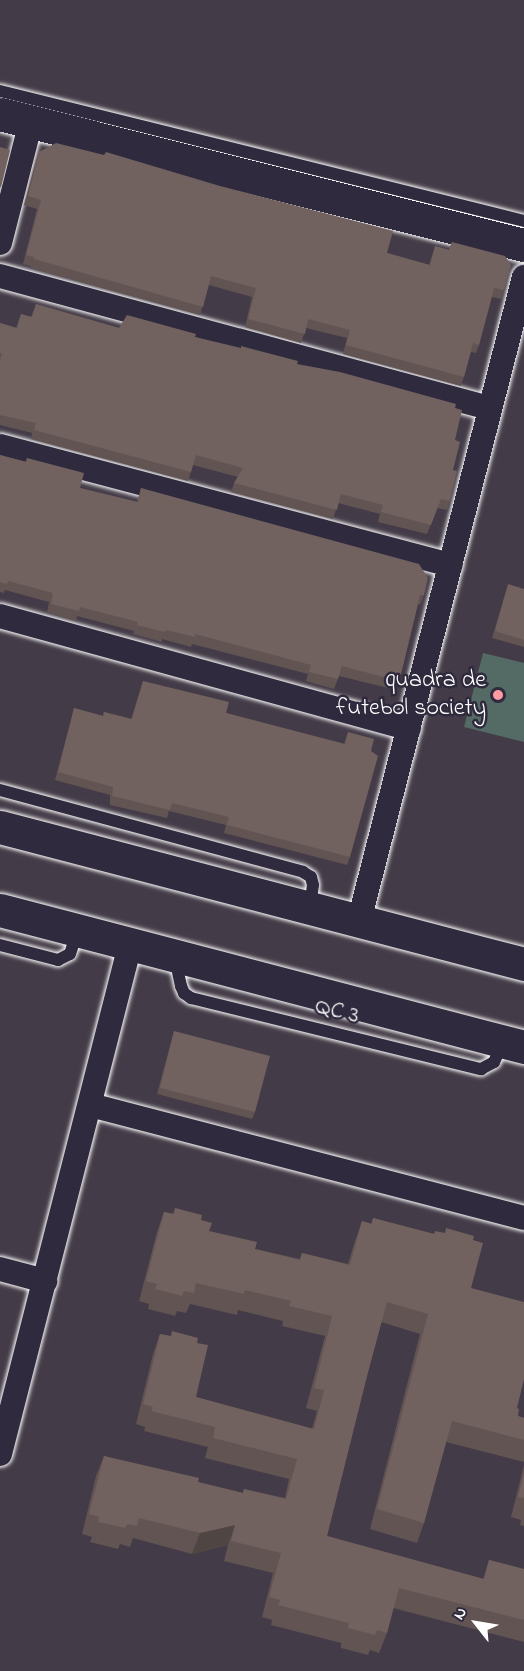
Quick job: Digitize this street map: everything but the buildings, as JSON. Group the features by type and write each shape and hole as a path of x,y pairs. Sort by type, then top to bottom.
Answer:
{"main road":[{"path":"0,114 524,245"},
{"path":"0,826 310,909 524,963"},
{"path":"0,910 514,1044"}],"street":[{"path":"0,243 31,121"},
{"path":"0,276 489,408"},
{"path":"359,921 524,278"},
{"path":"0,446 451,565"},
{"path":"0,616 409,729"},
{"path":"0,1454 130,945"},
{"path":"90,1106 524,1218"},
{"path":"0,1269 45,1281"}],"lane":[{"path":"0,91 524,221"},
{"path":"0,790 303,872 311,877 313,885 310,909"},
{"path":"0,945 58,960 65,959 70,954 78,930"}],"green space":[{"name":"quadra de futebol society","path":"483,653 524,663 524,742 464,727"}],"place":[{"name":"quadra de futebol society","path":"498,695"}]}
